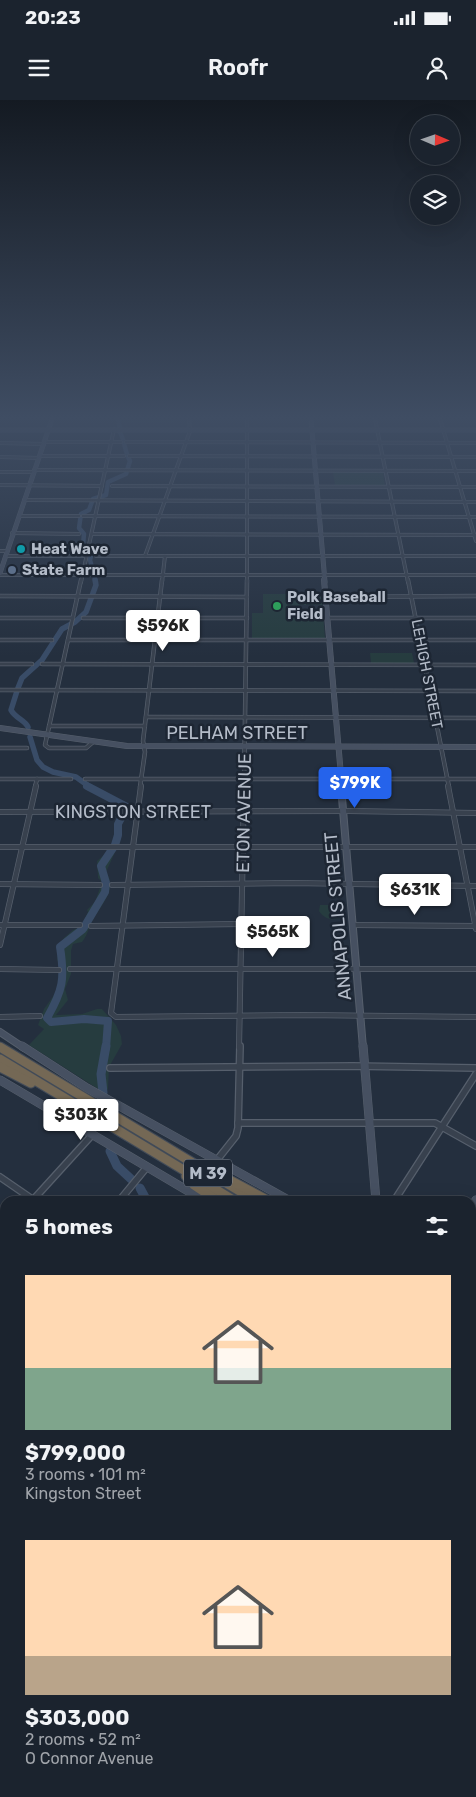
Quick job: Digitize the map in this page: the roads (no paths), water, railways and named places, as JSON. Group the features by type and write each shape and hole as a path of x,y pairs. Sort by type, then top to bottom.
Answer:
{"highway":[{"name":"M 39","path":"0,1047 248,1196"},
{"name":"M 39","path":"0,1059 177,1168 226,1196"},
{"path":"0,1067 59,1096"},
{"path":"160,1144 259,1196"},
{"path":"177,1168 194,1185 210,1196"}],"street":[{"name":"LEHIGH STREET","path":"391,498 476,927"},
{"path":"462,498 476,541"},
{"path":"93,742 86,748 46,747 62,664 92,534 96,499"},
{"path":"476,502 24,500 0,572 162,576 476,575"},
{"path":"145,556 164,500"},
{"name":"ETON AVENUE","path":"217,1160 236,1136 238,1123 246,747 247,501"},
{"name":"ANNAPOLIS STREET","path":"318,501 340,747 376,1196"},
{"path":"19,516 476,518"},
{"path":"12,534 79,534"},
{"path":"92,534 475,535"},
{"path":"0,551 7,553 86,556"},
{"path":"96,556 476,556"},
{"path":"165,556 133,848 111,1013 113,1015 476,1017"},
{"path":"0,596 247,596"},
{"path":"326,597 476,596"},
{"path":"0,618 73,618"},
{"path":"83,618 247,618"},
{"path":"328,618 476,618"},
{"path":"0,640 52,640"},
{"path":"68,640 476,640"},
{"path":"0,664 32,664"},
{"path":"42,664 476,665"},
{"path":"0,690 476,691"},
{"path":"146,717 476,718"},
{"path":"49,726 145,726"},
{"name":"PELHAM STREET","path":"0,728 93,742 144,746 476,747"},
{"path":"0,748 27,748"},
{"path":"0,779 71,779"},
{"path":"0,944 2,925 14,885 37,779"},
{"path":"85,779 476,779"},
{"name":"KINGSTON STREET","path":"0,812 345,811 476,813"},
{"path":"0,847 476,847"},
{"path":"0,884 100,885"},
{"path":"112,885 351,884 476,886"},
{"path":"91,926 242,924"},
{"path":"2,925 80,925"},
{"path":"354,925 476,927"},
{"path":"0,969 59,970"},
{"path":"70,969 476,969"},
{"path":"0,1017 40,1016"},
{"path":"0,1032 87,1088 281,1196"},
{"path":"110,1068 476,1068"},
{"path":"397,1196 476,1074"},
{"path":"0,1080 196,1196"},
{"path":"238,1123 370,1122 435,1124 476,1146"},
{"path":"38,1196 92,1135"},
{"path":"123,1196 147,1167"},
{"path":"0,1178 27,1196"}],"waterway":[{"path":"96,498 93,499 89,510 81,514 79,528 84,534 83,545 93,549 90,560 96,582"},
{"path":"18,688 22,678 42,660 62,629 75,622 86,612 96,585 95,580"},
{"path":"17,691 11,710 28,727"},
{"path":"30,737 37,760 43,767 53,772 76,777 90,787"},
{"path":"87,786 127,807 118,824 118,835 115,845 101,866 106,883 105,892 83,929 60,947 61,984 47,1018 51,1022 84,1019 108,1021 106,1048"},
{"path":"103,1093 101,1074 106,1046"},
{"path":"110,1151 117,1166 131,1179"},
{"path":"140,1188 144,1196"}],"place":[{"name":"Heat Wave","path":"21,549"},
{"name":"State Farm","path":"12,570"},
{"name":"Polk Baseball Field","path":"277,606"}]}
